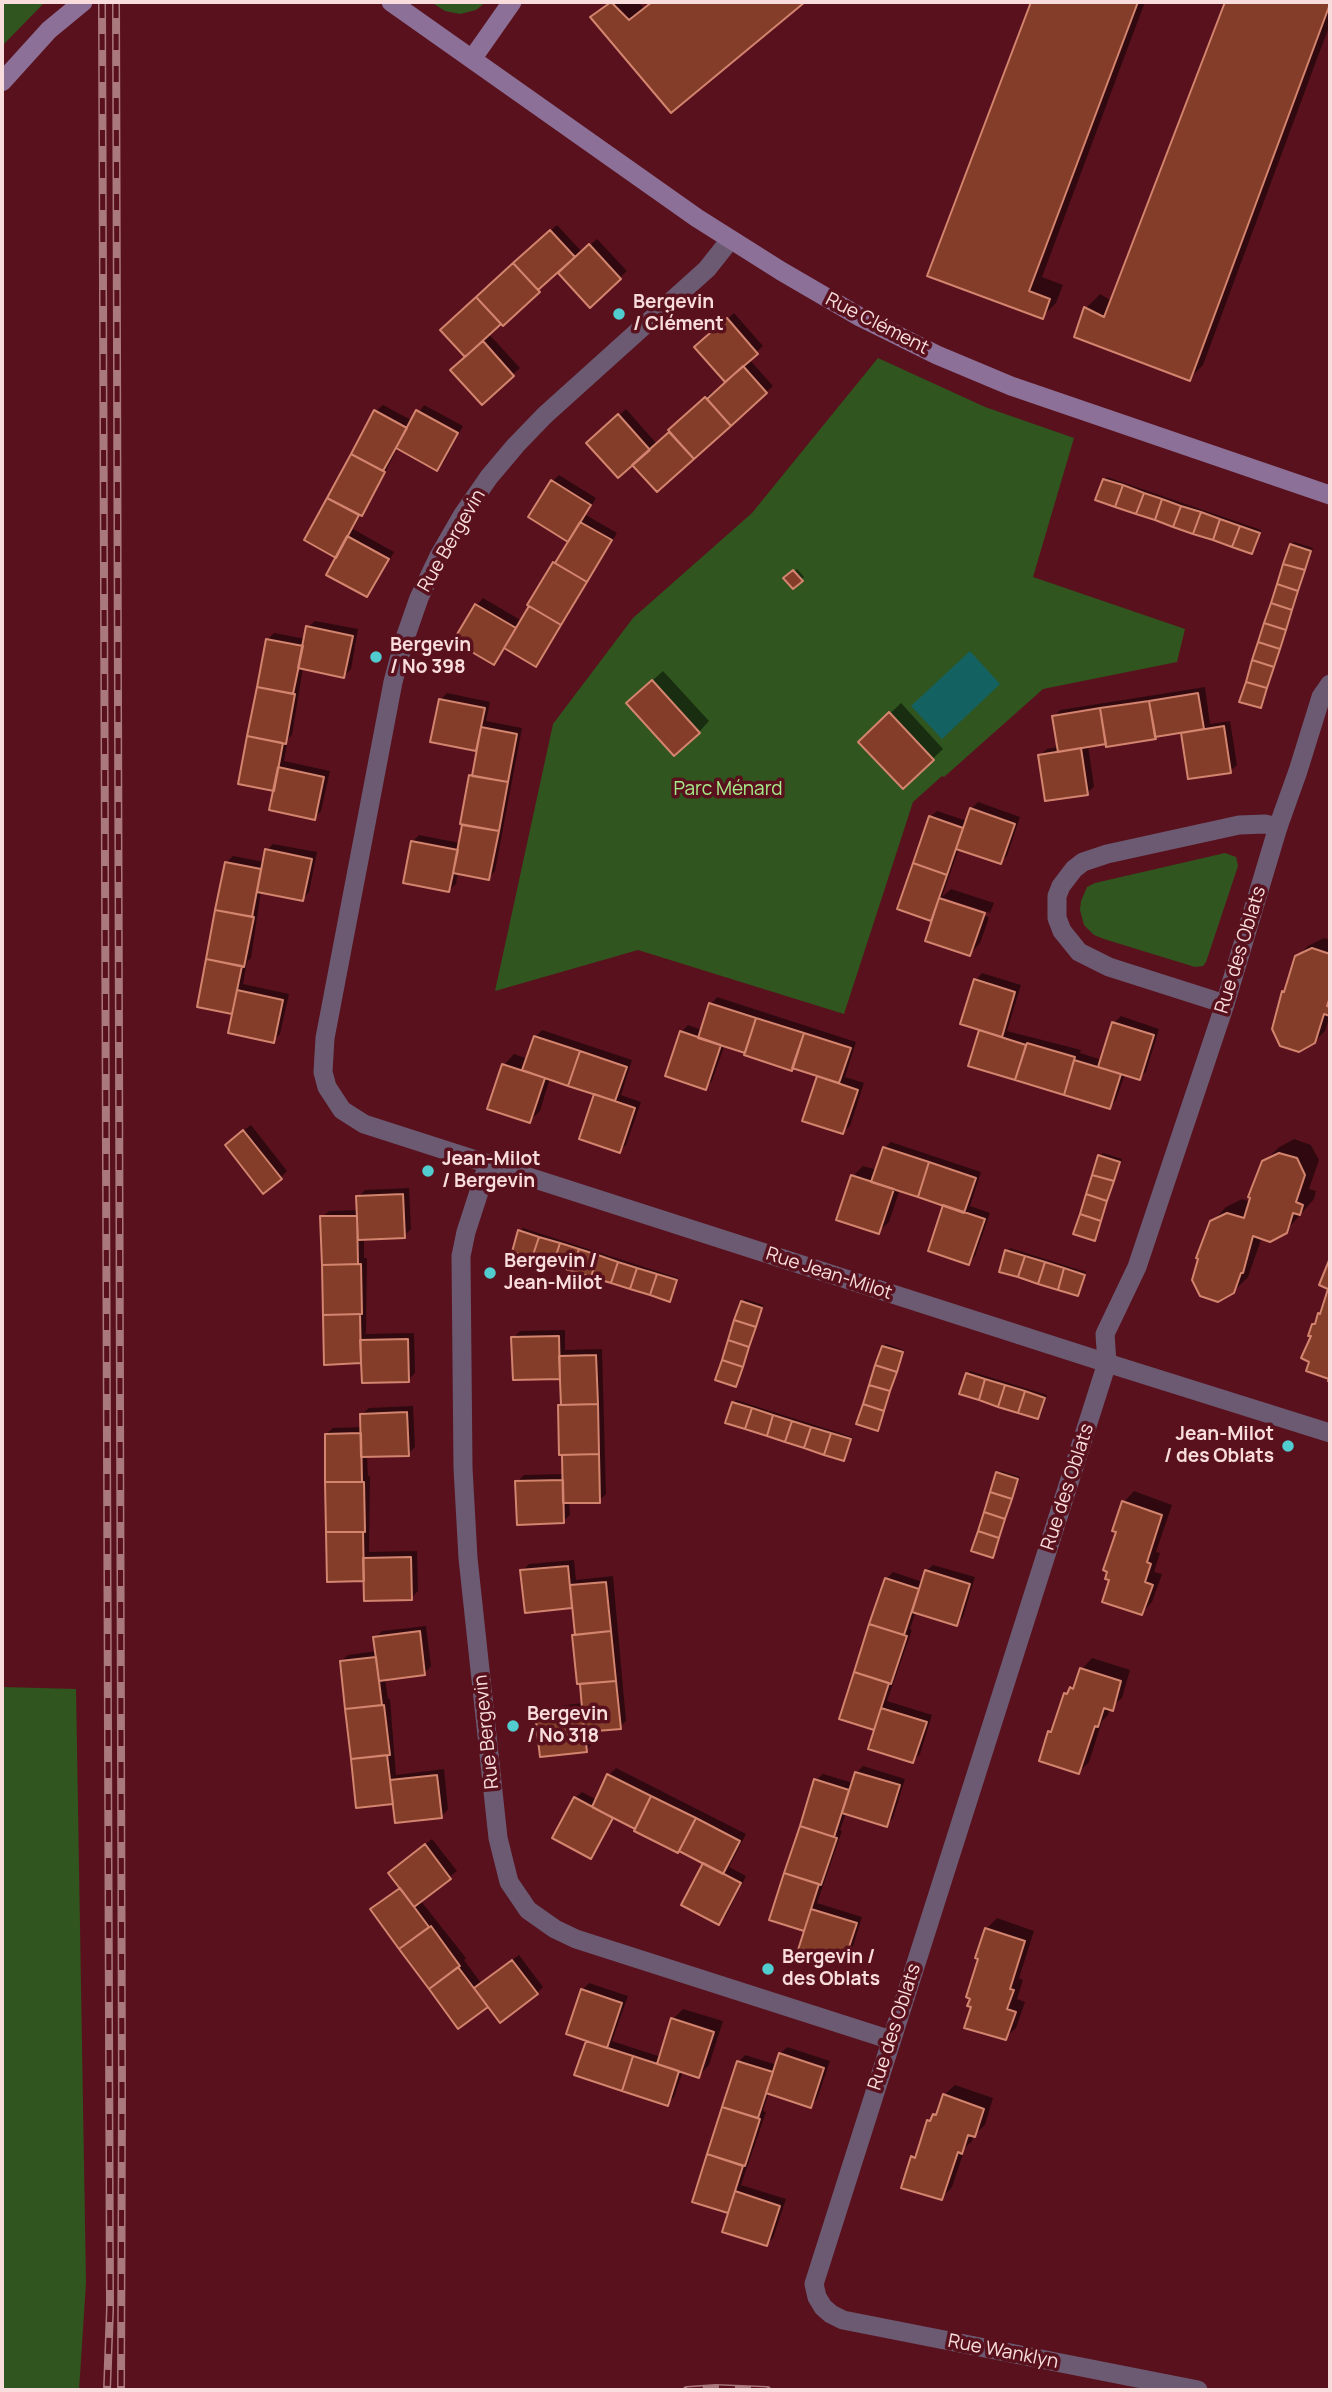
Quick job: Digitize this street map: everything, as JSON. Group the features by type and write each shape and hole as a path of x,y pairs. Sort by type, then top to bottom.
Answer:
{"main road":[{"path":"2,82 49,30 83,2"},
{"name":"Rue Clément","path":"391,2 730,240 853,313 975,371 1052,401 1330,495"},
{"path":"472,59 512,2"}],"street":[{"name":"Rue Bergevin","path":"335,1101 323,1072 325,1038 390,696 404,641 419,598 462,516 489,477 516,445 545,415 707,269 730,240"},
{"name":"Rue des Oblats","path":"817,2297 815,2276 1107,1363 1105,1334 1137,1267 1225,1004 1278,827 1321,697 1330,684"},
{"path":"1225,1004 1109,967 1079,952 1062,931 1057,918 1057,896 1074,869 1083,862 1107,854 1239,825 1265,824 1278,827"},
{"name":"Rue Jean-Milot","path":"335,1101 342,1110 364,1124 1330,1433"},
{"name":"Rue Bergevin","path":"488,1164 466,1231 461,1256 463,1468 468,1559 498,1839 509,1882 528,1910 555,1929 576,1938 891,2040"},
{"name":"Rue Wanklyn","path":"817,2297 831,2314 856,2323 1198,2390"}],"green space":[{"path":"2,2 45,2 2,46"},
{"path":"431,2 486,2 476,10 460,14 445,11"},
{"name":"Parc Ménard","path":"878,358 985,407 1074,438 1033,577 1185,629 1177,662 1043,689 913,802 844,1014 638,950 495,991 553,724 633,618 752,513"},
{"path":"1225,853 1236,857 1238,866 1203,966 1195,967 1104,939 1094,935 1084,925 1080,910 1087,887"},
{"path":"2,1687 76,1689 86,2283 79,2390 2,2390"}],"water":[{"path":"970,651 1000,684 942,739 911,706"}],"building":[{"path":"611,2 629,20 652,2 805,2 671,113 590,17"},
{"path":"1031,2 1138,2 1029,291 1050,299 1043,319 927,276"},
{"path":"1225,2 1330,4 1190,381 1074,337 1084,307 1104,317"},
{"path":"550,230 575,257 538,290 513,263"},
{"path":"589,244 621,279 590,308 558,273"},
{"path":"513,263 540,292 503,326 476,297"},
{"path":"476,297 501,324 465,357 440,330"},
{"path":"727,318 758,354 725,382 694,347"},
{"path":"483,341 514,376 482,405 450,370"},
{"path":"743,366 767,393 731,426 707,399"},
{"path":"705,397 731,426 694,459 668,430"},
{"path":"374,410 407,428 383,471 351,454"},
{"path":"416,410 458,433 437,471 396,448"},
{"path":"618,414 650,450 618,478 586,443"},
{"path":"669,432 694,459 657,492 632,465"},
{"path":"351,454 385,472 362,516 327,498"},
{"path":"1103,479 1123,485 1115,507 1095,500"},
{"path":"551,480 591,505 568,542 528,517"},
{"path":"1123,485 1144,493 1136,514 1115,507"},
{"path":"1144,493 1162,499 1155,520 1136,514"},
{"path":"327,498 359,515 336,558 304,540"},
{"path":"1162,499 1181,506 1173,527 1155,520"},
{"path":"1181,506 1201,512 1193,534 1173,527"},
{"path":"1201,512 1220,519 1213,540 1193,534"},
{"path":"1220,519 1240,526 1232,547 1213,540"},
{"path":"580,522 612,540 587,582 555,563"},
{"path":"1240,526 1260,533 1252,554 1232,547"},
{"path":"347,536 389,559 367,597 326,575"},
{"path":"1290,544 1311,551 1305,570 1283,564"},
{"path":"553,562 587,582 561,625 527,605"},
{"path":"1283,564 1305,570 1298,591 1277,584"},
{"path":"793,570 803,581 793,589 783,578"},
{"path":"1277,584 1298,591 1292,610 1271,603"},
{"path":"1271,603 1292,610 1286,630 1264,623"},
{"path":"475,604 516,628 494,665 453,641"},
{"path":"529,606 561,625 536,667 504,648"},
{"path":"1264,623 1286,630 1280,649 1258,642"},
{"path":"306,626 353,636 344,678 298,668"},
{"path":"266,639 303,646 293,694 257,687"},
{"path":"1258,642 1280,649 1274,667 1252,660"},
{"path":"1252,660 1274,667 1267,688 1246,682"},
{"path":"652,680 700,733 674,756 626,703"},
{"path":"1246,682 1267,688 1261,708 1239,702"},
{"path":"257,687 295,694 286,744 247,736"},
{"path":"1198,693 1204,729 1155,737 1149,701"},
{"path":"439,699 485,708 476,751 430,742"},
{"path":"1149,701 1156,739 1106,747 1100,708"},
{"path":"1100,708 1106,744 1058,752 1052,716"},
{"path":"889,712 934,760 903,789 858,742"},
{"path":"1224,726 1231,773 1188,779 1181,733"},
{"path":"481,727 517,734 508,782 472,776"},
{"path":"247,736 283,743 274,791 238,784"},
{"path":"1081,748 1088,795 1045,801 1038,755"},
{"path":"278,767 324,777 315,820 269,810"},
{"path":"469,775 508,782 499,831 460,824"},
{"path":"970,808 1015,824 1001,864 956,849"},
{"path":"929,816 963,828 947,875 913,863"},
{"path":"462,825 499,831 489,880 453,873"},
{"path":"411,841 458,850 449,892 403,883"},
{"path":"265,849 312,859 303,901 257,892"},
{"path":"225,862 261,869 252,917 215,910"},
{"path":"913,863 947,875 931,921 897,909"},
{"path":"939,898 985,913 970,956 925,941"},
{"path":"215,910 254,917 244,967 206,959"},
{"path":"1312,948 1330,954 1330,997 1327,1006 1330,1007 1330,1016 1324,1014 1315,1043 1299,1052 1280,1046 1272,1029 1295,956"},
{"path":"206,959 242,966 232,1014 197,1007"},
{"path":"974,979 1015,992 1002,1037 960,1024"},
{"path":"237,990 283,1000 274,1043 228,1033"},
{"path":"709,1003 756,1018 745,1053 698,1038"},
{"path":"756,1018 804,1033 792,1071 744,1055"},
{"path":"1112,1022 1154,1035 1140,1080 1098,1067"},
{"path":"979,1030 1026,1045 1015,1080 968,1066"},
{"path":"680,1031 721,1045 706,1090 665,1076"},
{"path":"804,1033 851,1048 839,1083 792,1068"},
{"path":"534,1036 580,1051 568,1086 522,1070"},
{"path":"1027,1043 1075,1057 1064,1095 1015,1080"},
{"path":"580,1051 627,1067 615,1101 568,1086"},
{"path":"1074,1060 1121,1074 1110,1109 1064,1095"},
{"path":"502,1064 545,1078 530,1123 487,1109"},
{"path":"817,1076 858,1090 843,1134 802,1121"},
{"path":"594,1094 635,1108 620,1153 579,1139"},
{"path":"243,1130 282,1179 263,1194 225,1145"},
{"path":"883,1147 929,1162 918,1197 871,1182"},
{"path":"1279,1153 1297,1158 1305,1175 1296,1202 1303,1205 1300,1215 1293,1213 1287,1233 1270,1242 1253,1236 1243,1273 1234,1293 1218,1302 1200,1296 1192,1280 1198,1259 1196,1258 1210,1221 1227,1213 1244,1218 1250,1198 1248,1197 1262,1161"},
{"path":"1098,1155 1120,1162 1114,1181 1092,1175"},
{"path":"929,1162 976,1178 964,1213 918,1197"},
{"path":"851,1175 894,1189 879,1234 836,1220"},
{"path":"1092,1175 1114,1181 1107,1201 1086,1194"},
{"path":"403,1194 405,1238 358,1240 356,1196"},
{"path":"1086,1194 1107,1201 1101,1221 1080,1214"},
{"path":"943,1205 985,1219 969,1265 928,1251"},
{"path":"1080,1214 1101,1221 1095,1241 1073,1234"},
{"path":"320,1216 357,1216 358,1264 322,1265"},
{"path":"518,1230 539,1237 532,1258 512,1252"},
{"path":"539,1237 560,1243 553,1265 532,1258"},
{"path":"560,1243 579,1249 572,1271 553,1265"},
{"path":"579,1249 598,1255 591,1277 572,1271"},
{"path":"1005,1250 1025,1256 1018,1277 999,1272"},
{"path":"598,1255 618,1262 611,1283 591,1277"},
{"path":"1025,1256 1045,1262 1038,1284 1018,1277"},
{"path":"1330,1258 1330,1382 1329,1379 1306,1371 1309,1362 1301,1358 1311,1336 1308,1336 1312,1324 1315,1324 1318,1313 1320,1314 1328,1289 1319,1285"},
{"path":"618,1262 637,1268 630,1289 611,1283"},
{"path":"1045,1262 1064,1268 1058,1290 1038,1284"},
{"path":"361,1264 362,1314 323,1315 322,1265"},
{"path":"637,1268 657,1274 650,1295 630,1289"},
{"path":"1064,1268 1085,1275 1078,1296 1058,1290"},
{"path":"657,1274 677,1280 670,1302 650,1295"},
{"path":"741,1301 762,1308 756,1327 734,1320"},
{"path":"360,1314 361,1363 324,1365 323,1315"},
{"path":"734,1320 756,1327 749,1347 728,1340"},
{"path":"559,1336 560,1379 513,1380 511,1337"},
{"path":"408,1339 409,1382 362,1383 360,1340"},
{"path":"728,1340 749,1347 743,1367 722,1360"},
{"path":"882,1346 903,1352 897,1372 875,1365"},
{"path":"596,1355 598,1404 561,1405 559,1356"},
{"path":"722,1360 743,1367 736,1387 715,1380"},
{"path":"875,1365 897,1372 890,1391 869,1385"},
{"path":"966,1373 985,1379 979,1400 959,1394"},
{"path":"985,1379 1005,1385 998,1407 979,1400"},
{"path":"869,1385 890,1391 884,1411 863,1404"},
{"path":"1005,1385 1025,1391 1018,1413 998,1407"},
{"path":"1025,1391 1045,1398 1038,1419 1018,1413"},
{"path":"732,1402 752,1408 745,1429 725,1423"},
{"path":"598,1404 599,1454 559,1455 558,1405"},
{"path":"863,1404 884,1411 878,1431 856,1424"},
{"path":"752,1408 773,1415 767,1436 745,1429"},
{"path":"407,1412 409,1456 361,1457 360,1414"},
{"path":"773,1415 792,1421 785,1442 767,1436"},
{"path":"792,1421 811,1427 804,1448 785,1442"},
{"path":"811,1427 831,1433 824,1455 804,1448"},
{"path":"361,1433 362,1482 325,1482 325,1434"},
{"path":"831,1433 851,1439 844,1461 824,1455"},
{"path":"599,1454 600,1503 563,1503 562,1455"},
{"path":"996,1472 1018,1479 1012,1499 990,1492"},
{"path":"563,1480 564,1523 517,1525 515,1481"},
{"path":"325,1482 364,1482 365,1532 326,1532"},
{"path":"990,1492 1012,1499 1005,1519 984,1512"},
{"path":"1122,1501 1162,1515 1147,1562 1151,1564 1145,1582 1153,1585 1142,1615 1102,1602 1109,1580 1105,1579 1107,1572 1103,1570 1116,1532 1112,1531"},
{"path":"984,1512 1005,1519 999,1538 978,1531"},
{"path":"978,1531 999,1538 993,1558 971,1551"},
{"path":"326,1532 363,1532 364,1581 327,1582"},
{"path":"411,1557 412,1600 364,1601 363,1558"},
{"path":"568,1566 572,1608 525,1613 520,1570"},
{"path":"925,1570 970,1584 957,1626 912,1612"},
{"path":"885,1578 919,1589 904,1635 869,1624"},
{"path":"606,1582 611,1631 575,1635 570,1585"},
{"path":"869,1624 907,1636 891,1684 854,1672"},
{"path":"420,1631 425,1675 379,1681 373,1637"},
{"path":"611,1631 616,1681 577,1684 572,1635"},
{"path":"376,1657 382,1705 345,1709 340,1661"},
{"path":"1080,1668 1121,1681 1113,1711 1104,1708 1098,1727 1095,1726 1079,1774 1039,1761 1064,1693 1067,1694 1070,1687 1073,1689"},
{"path":"854,1672 889,1683 874,1730 839,1719"},
{"path":"616,1681 621,1729 584,1732 580,1684"},
{"path":"384,1705 390,1755 351,1759 345,1709"},
{"path":"881,1708 927,1722 913,1763 868,1749"},
{"path":"582,1709 587,1752 540,1757 535,1714"},
{"path":"387,1755 393,1804 356,1808 351,1759"},
{"path":"855,1772 900,1785 887,1827 842,1813"},
{"path":"607,1774 651,1796 635,1829 592,1807"},
{"path":"437,1775 442,1818 395,1823 390,1780"},
{"path":"814,1779 849,1790 834,1837 800,1826"},
{"path":"651,1796 696,1818 678,1853 634,1831"},
{"path":"574,1797 613,1818 591,1859 552,1838"},
{"path":"696,1818 740,1841 723,1874 679,1851"},
{"path":"800,1826 837,1838 821,1885 784,1873"},
{"path":"425,1844 451,1879 414,1907 388,1873"},
{"path":"703,1863 741,1883 719,1925 681,1905"},
{"path":"784,1873 819,1884 804,1931 769,1920"},
{"path":"400,1888 429,1927 399,1949 370,1909"},
{"path":"811,1909 857,1923 843,1965 798,1950"},
{"path":"431,1926 460,1966 429,1989 399,1949"},
{"path":"985,1928 1025,1941 1010,1989 1014,1990 1007,2009 1016,2012 1006,2040 964,2028 971,2007 967,2006 970,1999 966,1997"},
{"path":"512,1960 538,1994 500,2023 474,1988"},
{"path":"458,1967 488,2007 458,2029 429,1989"},
{"path":"581,1989 622,2003 607,2048 566,2034"},
{"path":"671,2018 714,2032 699,2078 657,2064"},
{"path":"586,2041 633,2056 622,2091 574,2075"},
{"path":"779,2053 824,2068 811,2108 766,2093"},
{"path":"633,2056 679,2071 668,2106 622,2091"},
{"path":"737,2061 773,2072 758,2118 722,2107"},
{"path":"943,2094 984,2109 975,2137 968,2135 962,2154 958,2152 942,2200 901,2188 911,2156 915,2158 927,2120 930,2121 933,2114 936,2115"},
{"path":"722,2107 760,2119 745,2166 707,2154"},
{"path":"707,2154 743,2166 728,2213 692,2202"},
{"path":"735,2191 780,2206 767,2246 722,2232"}],"railway":[{"path":"102,2 110,2309 107,2390"},
{"path":"116,2 121,2390"},
{"path":"687,2390 767,2390"}],"place":[{"name":"Bergevin / Clément","path":"619,314"},
{"name":"Bergevin / No 398","path":"376,657"},
{"name":"Jean-Milot / Bergevin","path":"428,1171"},
{"name":"Bergevin / Jean-Milot","path":"490,1273"},
{"name":"Jean-Milot / des Oblats","path":"1288,1446"},
{"name":"Bergevin / No 318","path":"513,1726"},
{"name":"Bergevin / des Oblats","path":"768,1969"}]}
